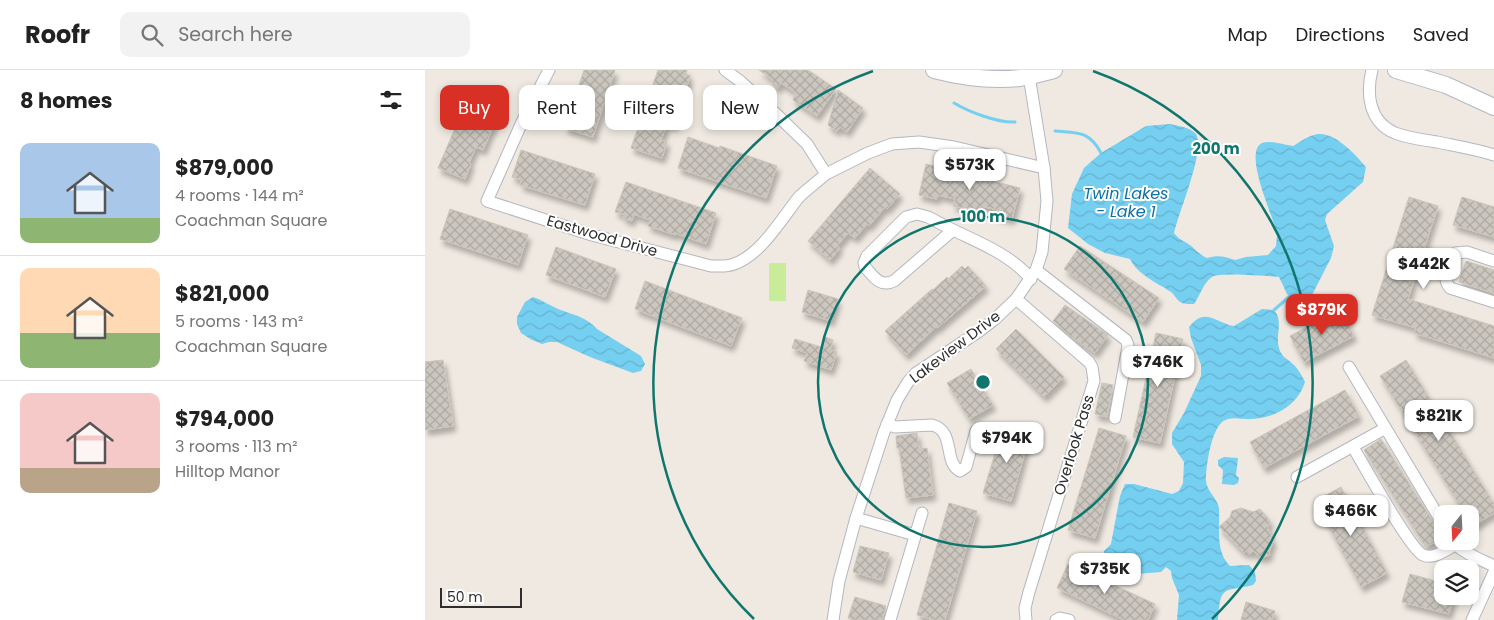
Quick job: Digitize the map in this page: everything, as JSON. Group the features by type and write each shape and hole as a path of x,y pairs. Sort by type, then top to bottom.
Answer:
{"street":[{"name":"Eastwood Drive","path":"549,70 522,122 487,201 600,238 711,266 723,267 735,264 753,253 801,196 826,174 868,153 892,144 919,142 1044,168"},
{"path":"725,70 740,80 807,144 826,174"},
{"path":"934,70 973,77 1007,78 1029,76 1054,70"},
{"path":"1373,70 1370,80 1369,100 1377,118 1385,127 1396,133 1411,137 1494,155"},
{"path":"1396,70 1446,85 1494,107"},
{"name":"Lakeview Drive","path":"832,618 839,581 856,518 887,424 897,400 916,373 978,332 1016,299 1034,275 1042,252 1047,201 1044,168 1029,76"},
{"path":"953,230 890,283 877,281 865,267 864,263 867,256 906,217 917,214 923,215 953,230 1005,256 1034,275"},
{"path":"1494,260 1467,252 1455,253 1449,261 1445,280 1450,288 1494,302"},
{"name":"Overlook Pass","path":"1034,275 1126,340 1128,346 1115,418"},
{"name":"Overlook Pass","path":"1016,299 1089,362 1092,367 1094,381 1029,592 1025,608 1026,620"},
{"path":"1349,367 1384,429 1434,510"},
{"path":"887,424 895,427 938,426 945,433 955,466 960,471 966,467 976,431"},
{"path":"1297,477 1384,429"},
{"path":"1353,447 1416,550 1423,555 1431,556 1444,550"},
{"path":"890,620 922,513"},
{"path":"856,518 915,535"},
{"path":"1466,550 1494,566"},
{"path":"1473,620 1494,572"},
{"path":"1056,620 1060,618 1069,620"}],"green space":[{"path":"769,263 786,263 786,301 769,301"}],"water":[{"name":"Twin Lakes - Lake 1","path":"1170,124 1191,130 1196,134 1198,142 1194,167 1174,233 1207,258 1221,256 1235,260 1268,255 1276,246 1277,235 1275,227 1257,172 1257,149 1262,143 1273,142 1293,146 1311,136 1325,134 1345,145 1366,167 1363,182 1327,214 1325,220 1334,246 1331,258 1312,295 1303,303 1295,303 1287,294 1279,277 1234,275 1212,277 1204,286 1194,304 1182,303 1171,292 1138,270 1130,259 1105,253 1088,244 1068,228 1072,194 1084,168 1101,153 1146,126"},
{"path":"533,297 584,319 641,356 645,364 641,371 633,373 557,342 542,344 521,333 517,324 517,317 525,302"},
{"path":"1262,309 1274,310 1277,315 1280,351 1294,365 1305,382 1302,390 1291,404 1277,413 1261,418 1233,418 1222,422 1212,441 1206,480 1208,488 1217,501 1219,508 1219,539 1222,554 1230,566 1249,565 1255,572 1256,581 1253,585 1229,590 1222,595 1218,620 1177,620 1179,595 1171,571 1166,567 1161,572 1137,574 1122,572 1105,561 1104,551 1111,544 1120,496 1125,484 1134,484 1172,494 1179,491 1183,483 1184,462 1172,444 1172,433 1184,413 1201,376 1201,365 1189,327 1200,318 1206,317 1234,326"},
{"path":"1224,457 1238,458 1236,475 1239,478 1238,483 1234,485 1222,484 1223,470 1218,465 1218,460"}],"building":[{"path":"584,70 615,70 610,85 605,85 605,100 593,137 571,130 595,130 595,85 579,85"},
{"path":"658,70 687,70 686,74 690,76 687,85 653,85"},
{"path":"759,70 808,70 836,89 817,116 793,100 795,92 781,83 778,88 777,85 772,84 773,80"},
{"path":"838,90 863,108 847,132 840,127 837,131 828,125"},
{"path":"454,130 492,130 483,150 476,147 465,179 438,168"},
{"path":"637,130 665,130 661,140 667,142 662,158 631,148"},
{"path":"688,137 777,166 766,198 678,168"},
{"path":"521,150 595,174 585,205 520,185 522,180 512,177"},
{"path":"926,164 1020,188 1012,219 996,216 998,210 981,206 980,211 963,208 953,206 955,199 938,195 937,199 919,195"},
{"path":"870,168 900,194 887,209 885,207 869,226 867,224 855,238 848,233 837,246 840,248 830,260 808,241"},
{"path":"626,182 716,213 706,244 648,226 650,220 634,214 632,221 623,218 625,215 615,212"},
{"path":"1409,197 1438,206 1408,299 1494,326 1494,358 1414,333 1416,328 1372,315"},
{"path":"1462,197 1494,207 1494,237 1453,225"},
{"path":"450,209 528,235 518,265 440,239"},
{"path":"1080,246 1159,298 1143,322 1064,269"},
{"path":"556,247 616,269 605,297 546,275"},
{"path":"1466,261 1494,270 1494,293 1459,282"},
{"path":"962,266 965,269 968,266 986,286 936,327 906,355 885,331 932,289 947,277 948,279"},
{"path":"645,281 742,318 731,346 635,309"},
{"path":"808,290 838,299 831,321 802,312"},
{"path":"1065,305 1108,335 1095,353 1070,336 1053,321"},
{"path":"1340,309 1354,336 1304,362 1290,336"},
{"path":"1016,329 1064,377 1044,397 996,349"},
{"path":"1156,333 1183,339 1160,443 1133,437"},
{"path":"825,337 833,340 830,350 837,352 831,370 804,361 807,353 792,348 795,339 821,347"},
{"path":"443,360 453,426 425,430 425,362"},
{"path":"1406,360 1494,504 1494,513 1479,522 1479,505 1459,505 1380,376"},
{"path":"971,369 993,405 969,419 947,383"},
{"path":"1102,383 1113,385 1107,417 1095,414"},
{"path":"1345,390 1359,416 1264,468 1250,442"},
{"path":"1003,427 1030,435 1011,501 983,493"},
{"path":"1099,428 1126,436 1095,538 1068,530"},
{"path":"917,433 919,449 927,448 933,495 906,498 896,436"},
{"path":"1381,439 1434,523 1434,542 1426,547 1364,450"},
{"path":"1341,487 1387,573 1361,587 1315,501"},
{"path":"949,503 977,511 945,620 934,620 917,615"},
{"path":"1241,508 1253,512 1260,509 1270,521 1268,527 1273,542 1269,552 1270,555 1260,558 1253,551 1249,554 1246,551 1244,553 1219,527 1230,517 1232,511"},
{"path":"860,546 889,553 881,580 853,572"},
{"path":"1068,564 1155,604 1148,620 1124,620 1057,588"},
{"path":"1410,574 1434,581 1434,605 1452,605 1449,614 1402,602"},
{"path":"855,597 886,606 882,620 853,620 848,618"},
{"path":"1246,602 1275,611 1272,620 1241,620"}],"waterway":[{"path":"954,103 967,110 1000,121 1015,122"},
{"path":"1055,131 1087,136 1101,153"},
{"path":"1274,310 1289,297"}]}
